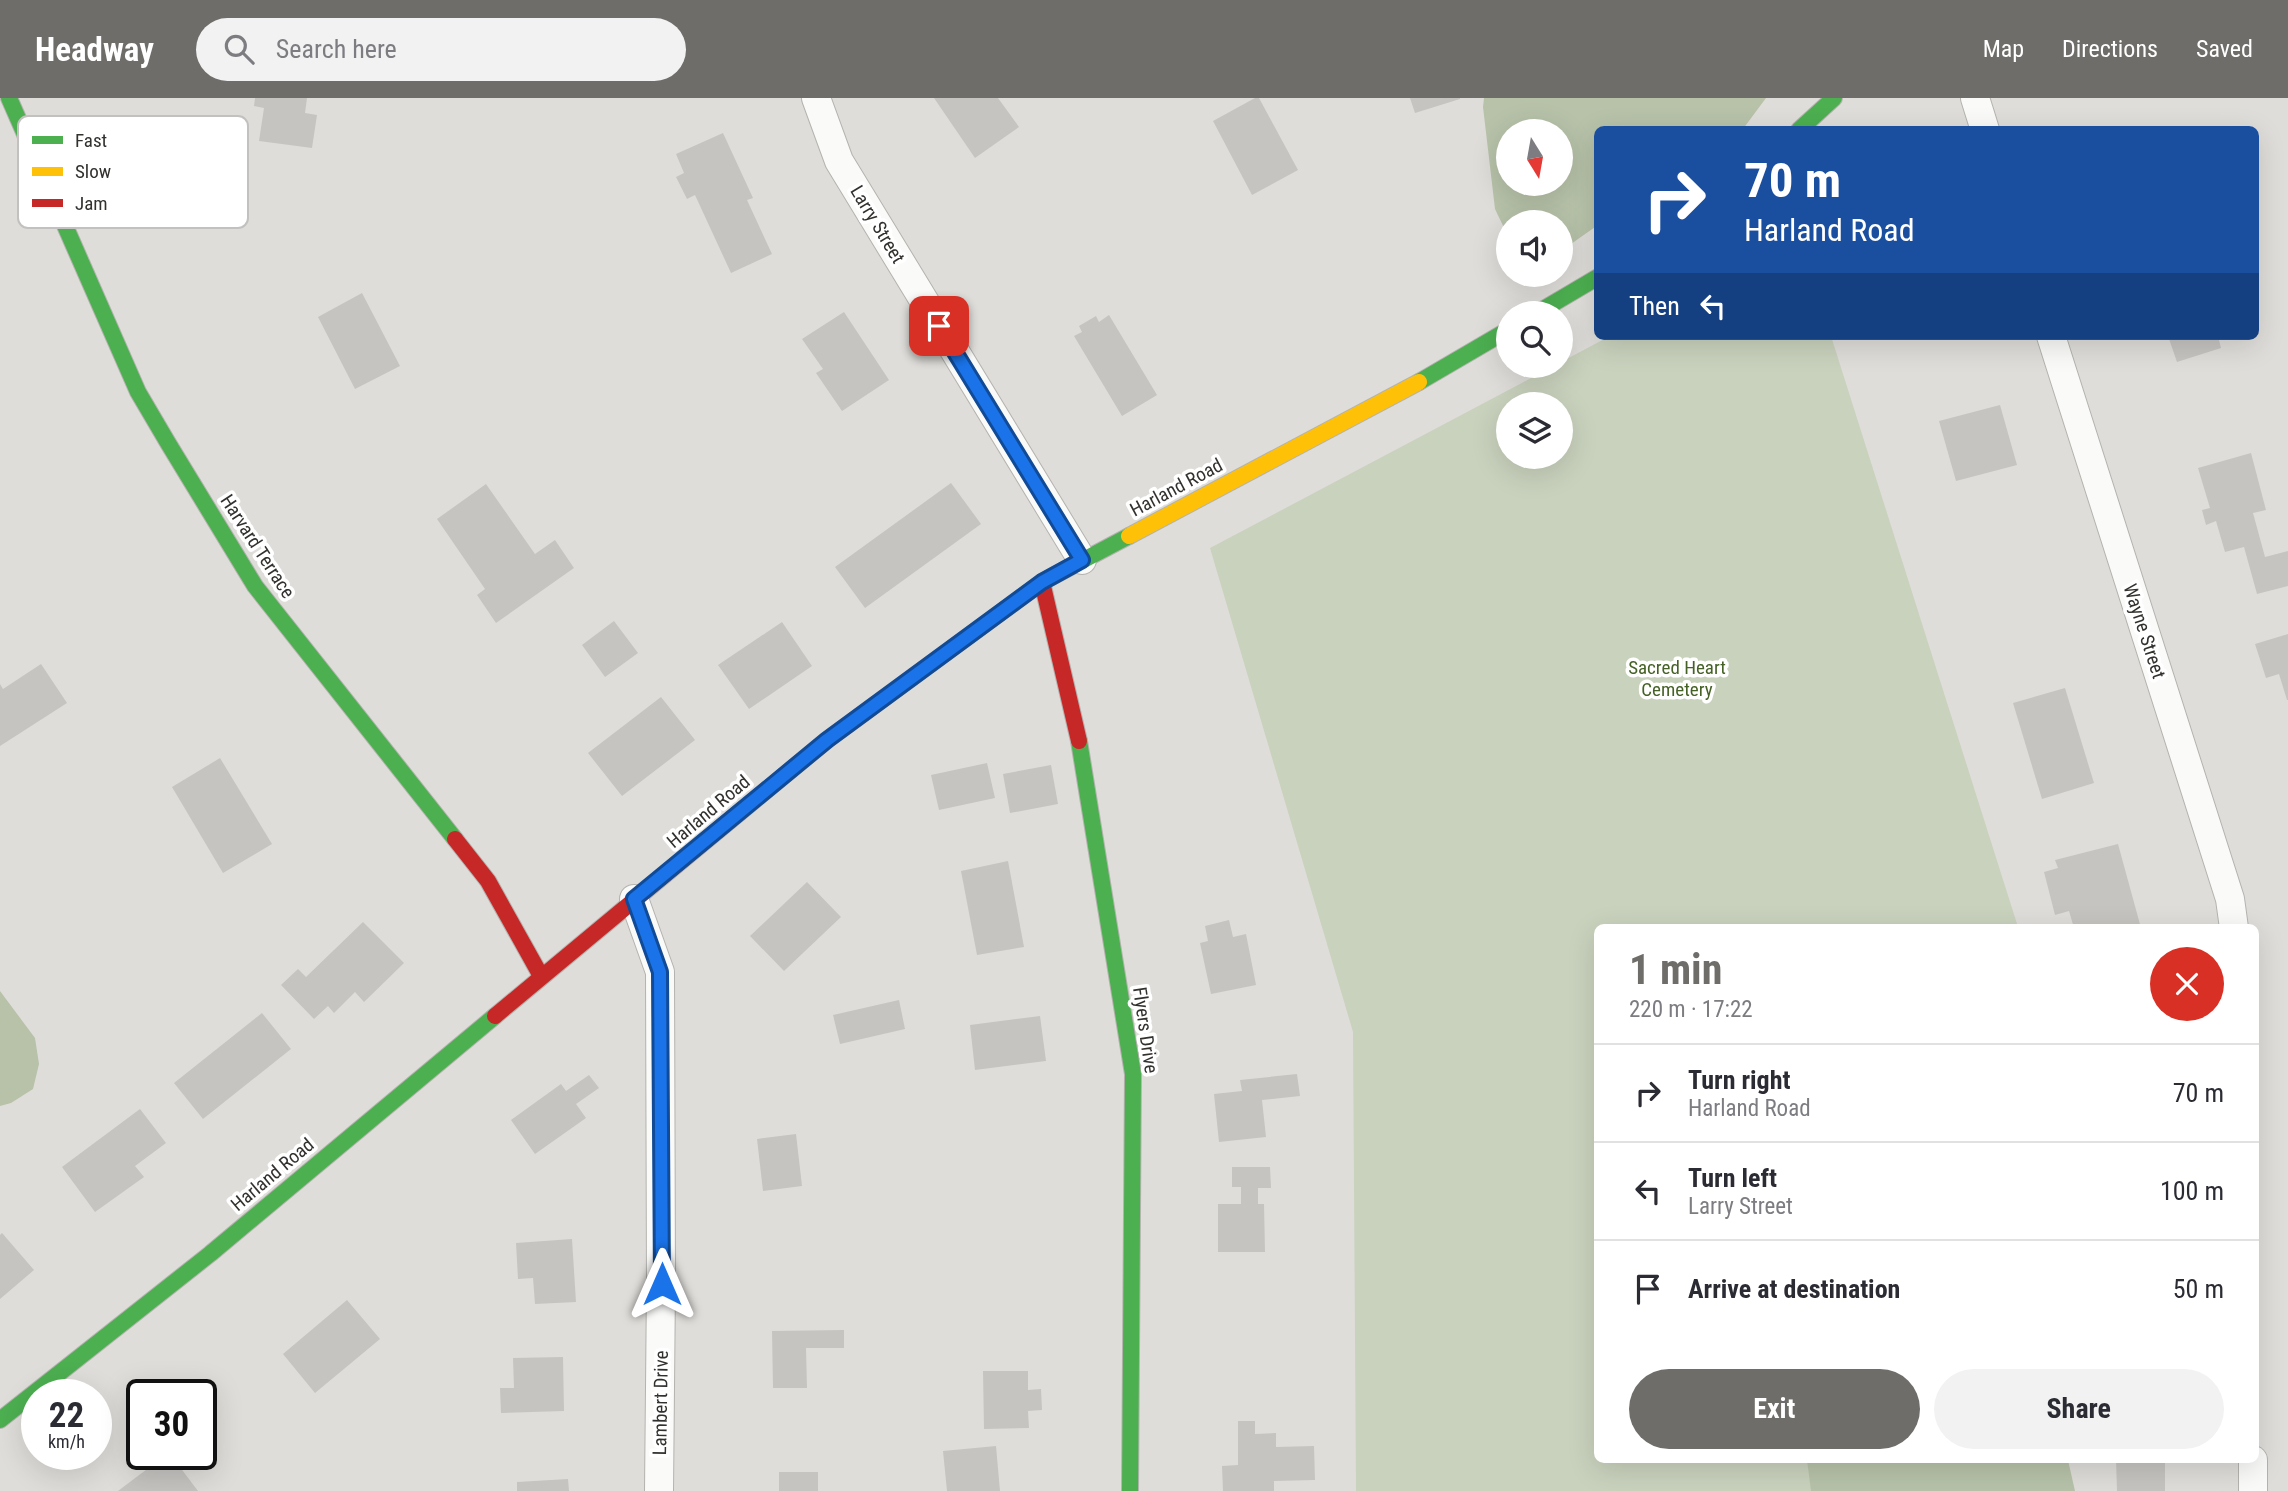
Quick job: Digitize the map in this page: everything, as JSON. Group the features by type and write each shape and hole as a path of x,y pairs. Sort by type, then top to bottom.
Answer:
{"main road":[{"name":"Harvard Terrace","path":"9,98 18,119"},
{"path":"1803,126 1834,98"},
{"name":"Harvard Terrace","path":"66,228 138,392 255,586 488,881 541,976"},
{"path":"1557,301 1594,278"},
{"name":"Harland Road","path":"0,1420 210,1254 827,740 1042,582 1446,368 1496,337"},
{"name":"Flyers Drive","path":"1042,582 1076,720 1133,1074 1130,1491"}],"street":[{"name":"Larry Street","path":"816,98 839,161 1082,560"},
{"path":"1975,98 1984,126"},
{"name":"Wayne Street","path":"2052,340 2225,886 2233,924"},
{"name":"Lambert Drive","path":"634,899 660,972 662,1284 659,1491"},
{"path":"2253,1463 2253,1491"}],"green space":[{"path":"1484,98 1766,98 1745,126 1594,126 1594,228 1573,243 1573,210 1496,211"},
{"name":"Sacred Heart Cemetery","path":"1602,340 1832,340 2017,924 1594,924 1594,1463 2051,1463 2051,1491 1356,1491 1353,1032 1210,548 1496,397 1496,469 1573,469 1573,392 1505,392 1531,378 1573,378 1573,356"},
{"path":"0,991 35,1038 39,1064 33,1089 11,1103 0,1106"},
{"path":"1807,1463 2069,1463 2075,1491 1811,1491"}],"building":[{"path":"255,98 307,98 305,113 317,115 312,148 259,141 264,108 254,106"},
{"path":"934,98 998,98 1019,127 975,158"},
{"path":"1259,98 1298,170 1252,195 1213,121"},
{"path":"1410,98 1460,98 1460,99 1415,113"},
{"path":"723,133 753,198 747,200 772,254 731,273 695,195 687,199 676,177 684,173 676,154"},
{"path":"362,293 400,366 355,389 318,317"},
{"path":"844,312 889,380 842,411 816,373 823,369 802,339"},
{"path":"1109,315 1157,395 1122,416 1074,336 1082,332 1079,326 1096,316 1099,322"},
{"path":"2169,340 2219,340 2221,348 2177,362"},
{"path":"2000,405 2017,465 1956,481 1939,421"},
{"path":"2251,453 2266,510 2253,513 2265,557 2288,551 2288,586 2257,594 2244,547 2225,552 2216,521 2206,525 2202,510 2210,508 2198,468"},
{"path":"951,483 981,524 865,608 835,567"},
{"path":"486,484 535,554 555,540 574,568 496,623 477,595 485,589 437,519"},
{"path":"614,621 638,653 605,677 582,645"},
{"path":"782,622 812,666 749,709 718,665"},
{"path":"2288,634 2287,700 2279,674 2266,678 2255,644"},
{"path":"41,664 67,703 0,746 0,684 3,689"},
{"path":"2065,688 2094,783 2042,799 2013,703"},
{"path":"661,697 695,740 622,796 588,753"},
{"path":"220,758 272,844 223,873 172,787"},
{"path":"987,763 995,798 939,810 931,775"},
{"path":"1051,765 1058,804 1010,813 1003,774"},
{"path":"2118,844 2140,924 2073,924 2069,911 2055,915 2044,872 2058,868 2055,860"},
{"path":"1008,861 1024,947 977,955 961,871"},
{"path":"807,882 841,917 784,971 750,936"},
{"path":"1229,920 1233,937 1246,934 1256,985 1211,994 1200,943 1208,941 1205,926"},
{"path":"363,922 404,963 364,1002 355,992 334,1013 328,1006 314,1019 281,985 298,969 306,977"},
{"path":"899,1000 905,1029 840,1044 833,1015"},
{"path":"262,1013 291,1049 203,1119 174,1083"},
{"path":"1040,1016 1046,1061 975,1070 970,1025"},
{"path":"1297,1074 1300,1096 1262,1100 1266,1137 1219,1142 1214,1094 1242,1091 1240,1080"},
{"path":"589,1075 599,1088 576,1104 586,1118 535,1154 511,1120 561,1084 566,1091"},
{"path":"140,1109 166,1143 135,1166 144,1177 95,1212 62,1167"},
{"path":"796,1134 802,1186 763,1191 757,1139"},
{"path":"1232,1167 1270,1167 1271,1188 1258,1188 1258,1204 1264,1204 1265,1252 1218,1252 1218,1204 1241,1204 1241,1187 1232,1187"},
{"path":"2,1233 34,1270 0,1299 0,1235"},
{"path":"572,1239 576,1302 535,1304 533,1278 518,1279 516,1243"},
{"path":"347,1300 380,1339 315,1393 283,1354"},
{"path":"844,1330 844,1348 806,1348 807,1388 773,1388 772,1331"},
{"path":"563,1357 564,1411 501,1413 500,1388 514,1388 513,1358"},
{"path":"983,1371 1028,1371 1028,1390 1041,1389 1042,1410 1028,1411 1029,1428 984,1429"},
{"path":"1238,1421 1255,1421 1255,1434 1276,1433 1276,1447 1314,1446 1315,1480 1274,1481 1274,1491 1223,1491 1222,1466 1238,1465"},
{"path":"996,1446 1000,1491 947,1491 943,1451"},
{"path":"2116,1463 2165,1463 2165,1491 2117,1491"},
{"path":"146,1470 182,1470 198,1491 118,1491"},
{"path":"779,1472 818,1472 818,1491 779,1491"},
{"path":"568,1479 569,1491 517,1491 517,1482"}],"traffic: fast":[{"path":"9,98 18,119"},
{"path":"1803,126 1834,98"},
{"path":"66,228 138,392 255,586 455,839"},
{"path":"1557,301 1594,279"},
{"path":"1419,382 1496,337"},
{"path":"739,813 827,740 1042,582 1129,536"},
{"path":"1079,741 1133,1074 1130,1491"},
{"path":"0,1420 210,1254 495,1016"}],"traffic: slow":[{"path":"1129,536 1419,382"}],"traffic: jam":[{"path":"1042,582 1079,741"},
{"path":"495,1016 739,813"},
{"path":"455,839 488,881 541,976"}],"route":[{"path":"662,1284 660,972 634,899 827,740 1042,582 1082,560 939,326"}]}
